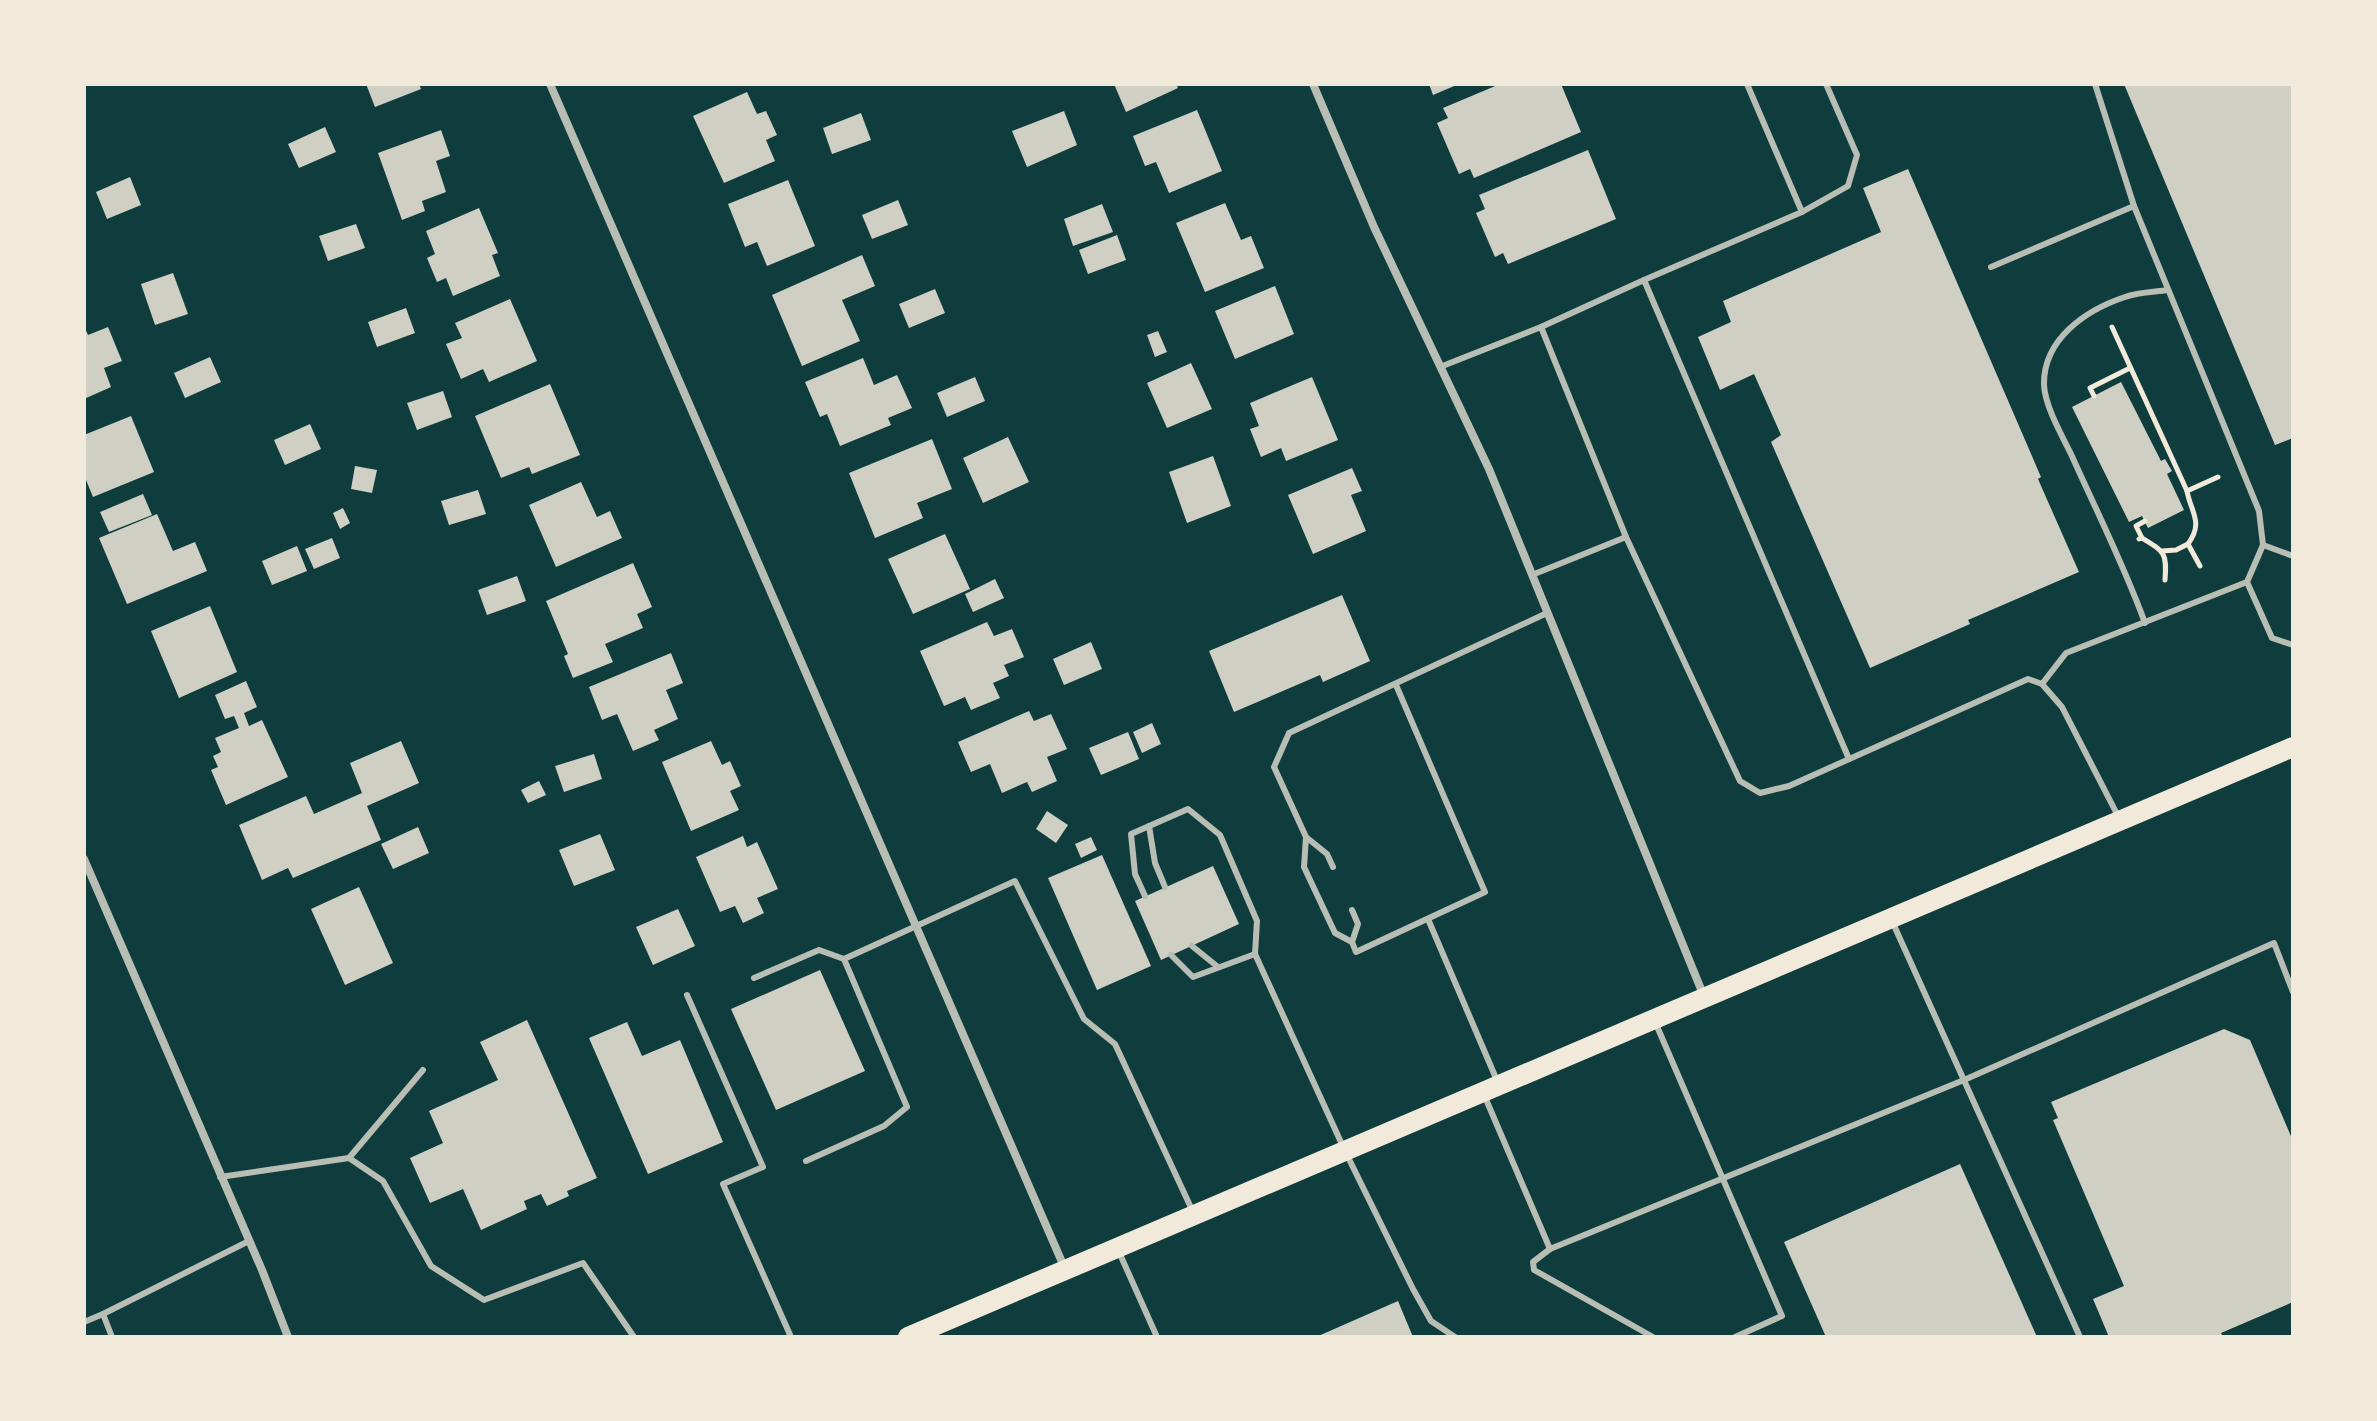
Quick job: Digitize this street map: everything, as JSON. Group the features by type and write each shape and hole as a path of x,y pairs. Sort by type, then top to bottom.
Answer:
{"main road":[{"path":"908,1337 2293,747"}],"street":[{"path":"550,84 1065,1270"},
{"path":"1313,84 1374,227 1489,469 1705,999"},
{"path":"84,859 288,1337"}],"lane":[{"path":"1747,84 1802,212"},
{"path":"1440,367 1541,327 1802,212 1848,186 1857,155 1826,84"},
{"path":"2042,684 2066,653 2247,582 2263,545 2259,511 2134,206 2095,84"},
{"path":"1991,267 2134,206"},
{"path":"1644,280 1849,759"},
{"path":"2145,623 2134,592 2055,420 2044,386 2051,351 2064,331 2127,296 2168,290"},
{"path":"1541,327 1626,537 1740,781 1760,793 1789,786 2028,679 2042,684 2062,707 2120,821"},
{"path":"1532,575 1626,537"},
{"path":"2263,545 2293,556"},
{"path":"2247,582 2272,638 2293,645"},
{"path":"1333,867 1327,854 1306,837 1274,767 1289,733 1547,613"},
{"path":"1352,910 1358,924 1352,942 1356,952 1485,892 1396,685"},
{"path":"1145,896 1135,874 1131,834 1188,809 1220,835 1257,921 1255,954 1345,1151 1431,1321 1455,1337"},
{"path":"1149,826 1155,863 1165,887"},
{"path":"1306,837 1304,867 1335,933 1352,942"},
{"path":"754,978 819,950 844,959 1015,881 1084,1019 1115,1044 1195,1215"},
{"path":"1428,919 1550,1249"},
{"path":"1892,919 2080,1337"},
{"path":"1653,1337 1534,1270 1533,1262 1550,1249 1964,1080 2274,943 2293,992"},
{"path":"1192,946 1218,967"},
{"path":"1171,955 1193,977 1255,954"},
{"path":"806,1161 884,1126 907,1107 844,959"},
{"path":"687,995 763,1167 723,1184 791,1337"},
{"path":"1655,1021 1782,1316 1735,1337"},
{"path":"220,1177 349,1158 423,1070"},
{"path":"349,1158 383,1181 431,1266 484,1300 583,1263 634,1337"},
{"path":"84,1322 249,1241"},
{"path":"1118,1248 1157,1337"},
{"path":"103,1314 112,1337"}],"path":[{"path":"2094,396 2090,388 2130,368 2187,491 2196,516 2196,533 2188,544 2176,550 2162,551"},
{"path":"2187,491 2220,477"},
{"path":"2142,538 2162,551 2167,559 2165,580"},
{"path":"2188,544 2200,566"}],"building":[{"path":"366,84 419,84 421,89 375,107"},
{"path":"1114,84 1176,84 1178,88 1126,112"},
{"path":"1429,84 1459,84 1433,95"},
{"path":"1500,84 1561,84 1581,132 1474,178 1470,169 1459,174 1437,123 1448,118 1443,108"},
{"path":"2124,84 2293,84 2293,438 2275,445"},
{"path":"747,92 757,114 766,111 777,135 766,140 775,161 724,183 693,116"},
{"path":"1197,110 1222,171 1169,193 1156,162 1145,166 1133,136"},
{"path":"1064,111 1077,145 1027,167 1012,131"},
{"path":"861,113 871,140 832,154 823,128"},
{"path":"325,127 336,152 299,168 288,144"},
{"path":"441,130 450,156 436,161 446,192 422,201 425,211 402,220 378,153"},
{"path":"1588,150 1616,219 1508,264 1503,253 1495,257 1476,213 1485,209 1479,195"},
{"path":"1908,169 2079,572 1968,620 1970,624 1870,668 1771,442 1781,435 1754,374 1720,390 1698,337 1731,322 1723,301 1881,232 1863,188"},
{"path":"130,177 141,205 107,219 96,192"},
{"path":"788,180 815,246 767,266 757,242 745,247 728,204"},
{"path":"898,200 908,225 872,239 862,215"},
{"path":"1225,203 1241,240 1251,236 1264,268 1205,292 1176,223"},
{"path":"1102,204 1113,232 1073,246 1064,219"},
{"path":"479,208 498,253 492,255 500,276 453,296 446,278 437,282 427,258 435,254 426,231"},
{"path":"356,224 365,248 328,261 319,236"},
{"path":"1117,235 1126,260 1088,274 1079,250"},
{"path":"862,255 875,286 842,300 860,341 802,366 772,295"},
{"path":"173,273 188,314 155,325 141,284"},
{"path":"1275,286 1294,334 1235,359 1215,311"},
{"path":"935,289 945,313 909,328 899,304"},
{"path":"510,299 537,361 489,382 483,369 461,379 446,344 462,338 455,323"},
{"path":"406,308 415,333 377,347 368,322"},
{"path":"84,326 88,335 108,327 122,361 104,368 111,387 84,399"},
{"path":"1158,331 1167,352 1155,357 1147,335"},
{"path":"210,357 221,382 185,398 174,373"},
{"path":"863,358 874,385 897,375 912,408 888,418 891,425 840,446 827,414 820,417 805,382"},
{"path":"1191,363 1212,409 1167,428 1147,383"},
{"path":"975,377 985,401 947,417 937,393"},
{"path":"1312,377 1338,440 1286,461 1281,448 1261,457 1250,429 1259,426 1250,403"},
{"path":"2121,382 2161,461 2165,459 2172,471 2167,474 2184,510 2148,528 2142,516 2129,522 2072,407"},
{"path":"550,384 580,455 532,474 529,467 501,478 475,416"},
{"path":"443,391 452,417 417,430 407,403"},
{"path":"131,416 154,472 93,497 84,475 84,435"},
{"path":"310,424 321,449 285,465 274,440"},
{"path":"1008,437 1029,482 983,503 963,458"},
{"path":"932,439 952,489 917,503 923,518 875,538 849,473"},
{"path":"1213,456 1231,506 1187,523 1169,472"},
{"path":"355,466 377,470 372,493 351,489"},
{"path":"1352,468 1362,491 1351,495 1366,531 1313,554 1288,495"},
{"path":"581,482 597,517 610,511 622,538 556,567 529,505"},
{"path":"478,490 486,514 449,525 441,501"},
{"path":"143,494 152,515 109,532 100,512"},
{"path":"343,508 350,523 340,529 333,513"},
{"path":"157,514 173,551 195,542 207,571 127,604 99,538"},
{"path":"945,534 970,589 913,614 888,559"},
{"path":"332,538 340,558 314,569 305,549"},
{"path":"297,546 307,571 272,585 262,561"},
{"path":"633,563 652,607 637,614 643,628 605,644 613,662 573,678 564,656 568,654 546,601"},
{"path":"517,576 526,601 487,615 478,590"},
{"path":"995,579 1004,598 973,612 965,594"},
{"path":"1342,595 1370,661 1323,682 1320,675 1234,712 1209,651"},
{"path":"210,606 237,672 179,698 151,631"},
{"path":"987,622 994,636 1012,629 1024,657 1004,665 1009,676 993,683 1000,698 971,710 965,697 944,706 920,651"},
{"path":"1091,642 1102,669 1064,685 1053,659"},
{"path":"671,653 683,683 666,690 678,719 654,730 659,740 633,751 617,714 602,720 589,687"},
{"path":"246,681 257,707 244,713 249,726 262,720 288,777 226,805 211,770 218,767 213,756 221,752 215,738 239,728 234,716 225,719 215,695"},
{"path":"1029,711 1034,721 1051,714 1067,749 1047,757 1057,781 1032,792 1027,782 1002,793 990,764 971,772 958,742"},
{"path":"1152,723 1161,744 1142,753 1133,732"},
{"path":"1128,732 1139,759 1101,775 1089,748"},
{"path":"401,741 419,783 367,806 381,840 293,878 288,868 262,880 239,825 306,796 314,814 362,793 350,763"},
{"path":"711,741 722,765 730,761 741,786 730,791 739,810 691,831 662,762"},
{"path":"594,754 602,779 564,792 555,766"},
{"path":"539,781 546,795 528,803 521,790"},
{"path":"1047,811 1068,825 1056,843 1036,829"},
{"path":"418,827 429,853 393,869 381,844"},
{"path":"600,834 615,870 574,886 559,850"},
{"path":"743,836 747,847 757,842 778,889 757,898 764,913 743,923 735,906 720,912 696,857"},
{"path":"1091,837 1097,850 1081,858 1075,844"},
{"path":"1102,855 1151,966 1097,990 1048,878"},
{"path":"1213,866 1239,924 1161,960 1135,901"},
{"path":"359,887 393,963 345,985 311,909"},
{"path":"678,909 695,946 653,965 636,927"},
{"path":"820,970 865,1071 776,1110 731,1009"},
{"path":"527,1020 597,1178 567,1191 569,1196 547,1206 541,1194 524,1201 527,1209 481,1230 463,1189 430,1203 410,1158 443,1143 429,1111 498,1080 480,1042"},
{"path":"627,1022 642,1056 680,1040 723,1142 648,1174 589,1038"},
{"path":"2224,1029 2250,1040 2293,1141 2293,1302 2221,1333 2223,1337 2109,1337 2093,1299 2124,1286 2053,1120 2058,1118 2051,1102"},
{"path":"1960,1164 2037,1337 1826,1337 1784,1242"},
{"path":"1398,1301 1413,1337 1316,1337"}]}
